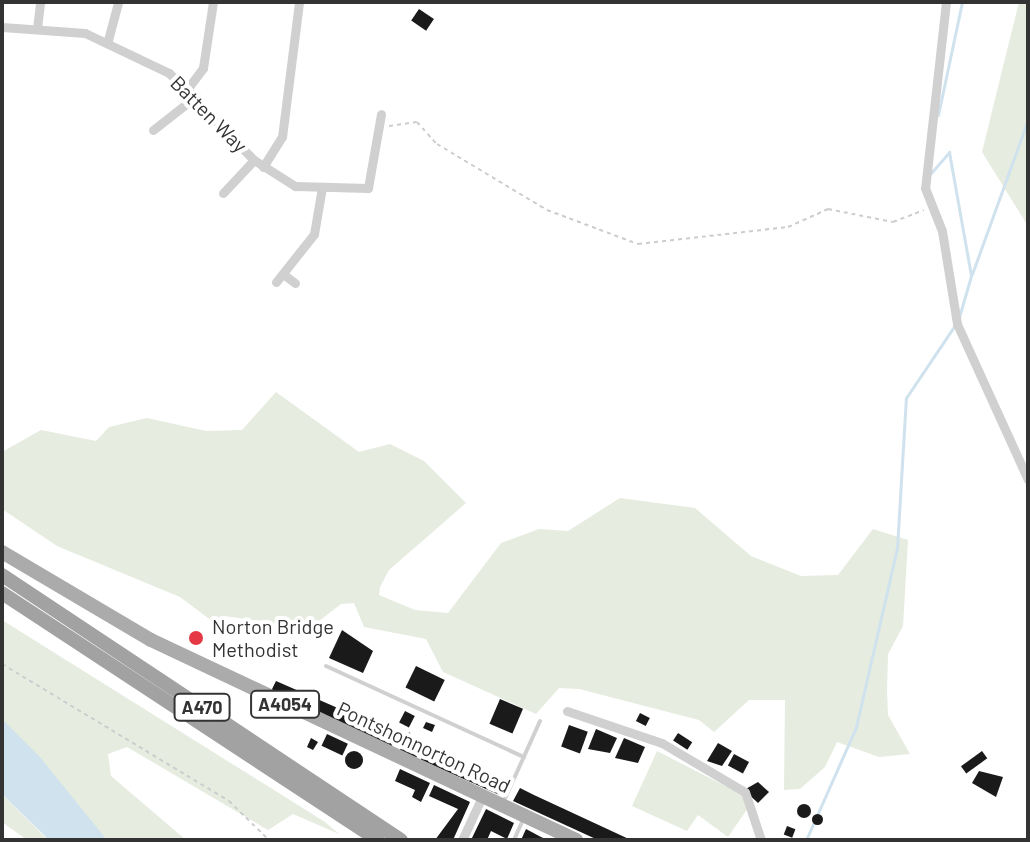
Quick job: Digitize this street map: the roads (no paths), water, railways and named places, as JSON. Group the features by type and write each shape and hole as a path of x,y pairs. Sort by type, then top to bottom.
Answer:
{"highway":[{"name":"A470","path":"2,575 401,840"},
{"name":"A470","path":"2,593 378,840"}],"main road":[{"name":"Pontshonnorton Road","path":"2,552 151,640 576,840"}],"street":[{"path":"37,28 40,2"},
{"path":"108,40 118,2"},
{"path":"188,88 203,68 213,2"},
{"path":"263,167 282,137 299,2"},
{"path":"946,2 922,168 957,324 1028,480"},
{"name":"Batten Way","path":"2,27 37,28 108,40 188,88 254,160 287,184 368,188 381,114"},
{"path":"153,130 196,96"},
{"path":"223,193 254,160"},
{"path":"295,283 280,278 314,234 322,187"},
{"path":"567,711 662,743 745,792 761,840"},
{"path":"462,840 482,797"}],"lane":[{"path":"326,666 524,757"},
{"path":"502,805 540,721"},
{"path":"514,840 525,816"}],"water":[{"path":"2,719 39,756 107,840 49,840 2,794"}],"waterway":[{"path":"938,115 962,2"},
{"path":"972,274 1028,119"},
{"path":"931,173 949,152 971,276 959,317"},
{"path":"806,840 856,727 897,548 906,398 955,325"}],"place":[{"name":"Norton Bridge Methodist","path":"196,638"}]}
